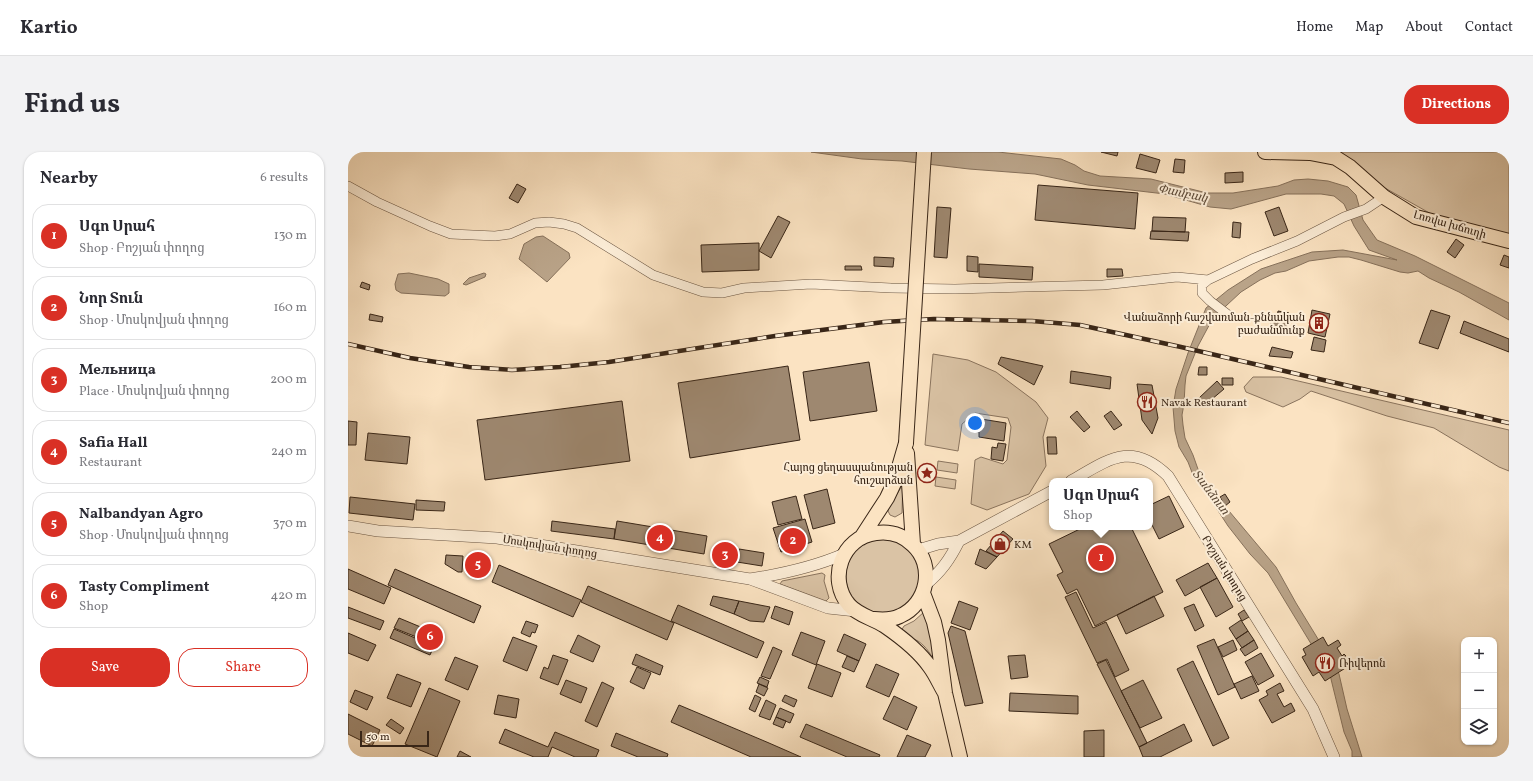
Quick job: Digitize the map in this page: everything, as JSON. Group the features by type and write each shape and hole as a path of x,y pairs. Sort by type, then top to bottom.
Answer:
{"highway":[{"path":"924,152 906,442 915,547 925,566 924,589 937,635 945,693 960,757"},
{"name":"Լոռվա խճուղի","path":"1265,152 1310,153 1336,158 1350,167 1384,197 1416,216 1509,241"},
{"path":"906,442 895,481 887,498 861,538 844,554 838,572 838,581 844,598 856,612 874,619 885,626 917,652 930,667 945,693"},
{"path":"861,538 883,532 904,538 915,547"},
{"path":"874,619 885,620 901,616 914,606 924,589"}],"street":[{"path":"348,186 384,205 451,234 495,236 510,234 535,223 549,222 564,224 577,228 652,275 703,292 722,293 744,288 811,284 891,288 955,289 1103,285 1177,277 1208,280"},
{"path":"1231,317 1202,293 1202,285 1208,280 1252,259 1297,241 1344,217 1366,209 1384,197"},
{"name":"Բոշյան փողոց","path":"1076,478 1108,461 1128,455 1140,457 1150,461 1168,476 1313,708 1334,757"},
{"path":"915,547 959,541 1049,493"},
{"name":"Մոսկովյան փողոց","path":"348,526 378,531 497,538 750,579 828,608 856,612"},
{"path":"924,589 938,575 951,557 959,541"},
{"name":"Մոսկովյան փողոց","path":"750,579 799,569 828,561 844,554"}],"shaded area":[{"path":"1335,152 1509,152 1509,236 1433,215 1385,188 1341,153"},
{"path":"933,354 968,360 996,372 1036,402 1048,418 1043,437 1046,466 1029,494 987,510 971,504 975,460 981,457 1003,464 1007,460 1011,427 1008,418 975,413 962,424 958,451 925,445"},
{"path":"1253,377 1281,377 1509,430 1509,471 1499,467 1434,428 1387,416 1311,391 1300,399 1283,407 1246,392 1244,387"},
{"path":"938,461 958,464 957,473 937,470"},
{"path":"903,477 902,513 895,517 890,515 888,511 900,489"},
{"path":"936,477 956,480 955,489 935,486"},
{"path":"876,539 890,539 904,545 914,555 920,569 918,590 914,597 904,607 890,613 876,613 862,607 852,597 846,583 846,569 852,555 862,545"},
{"path":"822,573 825,575 824,581 829,598 826,601 780,584 782,581"},
{"path":"924,612 926,613 936,664 924,646 901,631 904,626 914,621"}],"water":[{"path":"811,152 998,152 1061,159 1084,171 1100,176 1151,179 1207,193 1233,193 1278,186 1294,180 1308,179 1328,181 1348,187 1356,195 1363,220 1377,240 1415,256 1509,303 1509,320 1418,271 1408,273 1400,272 1349,257 1309,261 1260,280 1241,292 1213,318 1198,346 1186,376 1182,415 1183,425 1185,438 1199,472 1229,511 1276,567 1337,670 1362,757 1352,757 1352,751 1344,732 1330,675 1268,573 1250,554 1228,526 1193,475 1188,462 1179,447 1175,431 1173,407 1176,389 1188,353 1206,308 1228,290 1261,269 1312,252 1343,250 1397,260 1369,250 1354,226 1344,204 1334,196 1321,194 1286,194 1231,209 1210,207 1165,194 1088,185 1035,174 969,169 902,161 862,159"},
{"path":"543,236 569,253 570,258 547,282 519,259 524,244 536,237"},
{"path":"409,273 438,279 449,284 449,293 445,296 401,293 396,290 395,284 398,274"},
{"path":"484,273 486,274 485,277 466,285 463,284 469,278"}],"building":[{"path":"1101,152 1118,152 1117,156"},
{"path":"1140,154 1160,160 1156,173 1136,168"},
{"path":"1175,159 1185,160 1184,173 1173,172"},
{"path":"1243,172 1243,182 1225,183 1225,173"},
{"path":"517,184 526,189 518,203 509,198"},
{"path":"1038,185 1138,193 1135,229 1035,220"},
{"path":"937,207 951,208 947,258 934,257"},
{"path":"1279,207 1288,231 1274,236 1265,212"},
{"path":"778,216 790,222 771,258 759,251"},
{"path":"1153,217 1186,218 1185,232 1152,231"},
{"path":"1233,222 1241,223 1240,238 1232,237"},
{"path":"1151,231 1189,232 1188,241 1150,239"},
{"path":"1456,239 1464,245 1455,258 1447,252"},
{"path":"759,243 759,270 702,272 701,245"},
{"path":"1504,255 1509,257 1509,268 1500,265"},
{"path":"967,256 978,257 978,272 967,271"},
{"path":"874,257 894,258 893,267 874,266"},
{"path":"979,264 1033,267 1032,280 979,277"},
{"path":"845,266 861,266 862,270 845,270"},
{"path":"1107,269 1122,269 1123,276 1107,277"},
{"path":"362,282 370,285 369,290 360,287"},
{"name":"Վանաձորի հաշվառման-քննական բաժանմունք","path":"1312,310 1330,314 1325,337 1308,333"},
{"path":"1431,310 1450,316 1438,349 1419,343"},
{"path":"1278,311 1289,313 1285,333 1270,330 1272,318 1277,319"},
{"path":"370,314 383,317 382,322 369,320"},
{"path":"1464,321 1509,339 1509,352 1460,333"},
{"path":"1314,337 1326,340 1324,352 1311,350"},
{"path":"1272,347 1293,352 1291,358 1269,356"},
{"path":"1001,357 1043,366 1034,385 998,364"},
{"path":"869,362 877,411 810,421 803,372"},
{"path":"788,366 800,440 690,458 678,383"},
{"path":"1199,367 1207,367 1207,375 1198,375"},
{"path":"1071,371 1111,377 1110,389 1070,383"},
{"path":"1222,378 1233,378 1233,385 1222,385"},
{"path":"1217,381 1224,389 1205,405 1199,398"},
{"name":"Navak Restaurant","path":"1137,384 1152,385 1158,418 1152,434 1142,420"},
{"path":"622,401 630,461 485,480 477,420"},
{"path":"1077,411 1090,427 1084,432 1070,417"},
{"path":"1111,411 1122,425 1114,430 1104,416"},
{"path":"981,419 1006,423 1004,441 979,437 979,432 975,431 976,425 980,425"},
{"path":"348,421 357,422 356,445 348,445"},
{"path":"368,433 410,437 407,464 365,460"},
{"path":"1047,437 1056,437 1057,454 1048,454"},
{"path":"998,443 1006,444 1003,461 991,459 992,447 997,448"},
{"path":"827,489 835,523 813,529 804,495"},
{"path":"1225,494 1230,502 1225,506 1220,497"},
{"path":"796,496 802,519 778,525 772,502"},
{"path":"1169,496 1184,527 1159,539 1153,527 1153,504"},
{"path":"350,497 415,504 413,520 349,513"},
{"path":"416,500 445,502 444,511 416,510"},
{"path":"805,519 812,542 781,552 773,528"},
{"path":"552,521 615,529 614,539 551,531"},
{"path":"617,521 707,536 704,554 614,539"},
{"path":"1078,530 1132,530 1163,592 1095,626 1077,589 1067,594 1057,575 1063,572 1049,544"},
{"path":"1003,531 1013,539 997,557 986,551"},
{"path":"716,549 736,552 734,562 714,558"},
{"path":"739,549 764,553 762,566 737,562"},
{"path":"980,549 997,557 986,569 975,564"},
{"path":"446,555 463,556 462,572 458,572 445,564"},
{"path":"473,558 485,559 484,572 472,571"},
{"path":"1208,563 1217,578 1185,596 1176,580"},
{"path":"499,565 581,600 573,617 492,582"},
{"path":"348,569 391,588 384,604 348,589"},
{"path":"395,569 481,606 474,623 388,585"},
{"path":"1217,578 1233,607 1216,617 1200,587"},
{"path":"588,586 674,623 667,640 581,602"},
{"path":"1076,592 1093,628 1106,622 1129,670 1115,677 1107,659 1097,663 1065,597"},
{"path":"713,596 739,601 734,614 710,605"},
{"path":"1154,596 1164,616 1126,634 1117,615"},
{"path":"739,601 770,607 764,622 750,621 734,614"},
{"path":"959,601 978,608 970,630 951,623"},
{"path":"1194,604 1204,626 1195,631 1184,608"},
{"path":"678,605 764,642 757,658 671,621"},
{"path":"775,606 793,612 789,625 771,618"},
{"path":"348,607 384,621 380,630 348,618"},
{"path":"1244,610 1249,617 1242,621 1238,614"},
{"path":"399,618 423,628 419,638 394,628"},
{"path":"1241,620 1248,631 1236,639 1229,628"},
{"path":"526,621 538,625 535,633 532,632 530,637 521,633"},
{"path":"951,626 965,631 983,703 965,706 948,633"},
{"path":"424,628 440,635 435,645 420,638"},
{"path":"394,629 434,646 430,655 390,638"},
{"path":"1248,631 1254,640 1242,648 1236,639"},
{"path":"801,632 825,641 816,665 792,655"},
{"path":"348,633 376,645 368,661 348,653"},
{"path":"844,634 866,644 859,661 837,651"},
{"path":"578,635 600,646 593,662 570,652"},
{"path":"513,637 537,646 527,671 503,661"},
{"name":"Ռիվերոն","path":"1323,637 1328,646 1338,640 1341,645 1337,648 1342,656 1344,654 1346,656 1342,659 1347,667 1325,681 1319,672 1313,676 1302,657 1306,655 1303,649"},
{"path":"1214,639 1235,687 1218,695 1197,646"},
{"path":"1233,640 1237,650 1223,657 1218,647"},
{"path":"1254,640 1258,648 1245,656 1240,649"},
{"path":"773,647 782,651 770,679 761,676"},
{"path":"1261,653 1274,676 1258,685 1245,662"},
{"path":"636,654 663,666 660,675 632,664"},
{"path":"553,655 568,660 558,685 540,678 544,667 548,669"},
{"path":"1025,655 1028,677 1011,679 1008,656"},
{"path":"847,656 859,661 854,672 842,667"},
{"path":"455,657 478,666 468,690 445,680"},
{"path":"1106,660 1147,743 1139,747 1097,664"},
{"path":"1193,661 1229,738 1213,746 1177,669"},
{"path":"817,664 841,673 832,697 808,688"},
{"path":"876,664 899,674 889,697 866,687"},
{"path":"637,667 651,673 644,689 630,682"},
{"path":"397,674 421,683 411,707 387,698"},
{"path":"1252,676 1259,691 1241,699 1234,684"},
{"path":"760,677 769,681 767,687 757,683"},
{"path":"566,680 587,688 581,703 560,694"},
{"path":"1143,680 1162,718 1140,728 1121,691"},
{"path":"602,682 614,688 597,727 585,721"},
{"path":"1280,683 1284,691 1277,694 1284,707 1291,703 1295,711 1272,723 1259,700 1268,695 1266,691"},
{"path":"759,684 768,688 764,696 756,692"},
{"path":"429,688 460,701 437,757 405,744"},
{"path":"355,690 373,697 367,710 350,702"},
{"path":"1010,693 1078,696 1078,714 1009,711"},
{"path":"498,695 519,699 516,718 494,714"},
{"path":"755,695 761,698 755,712 749,709"},
{"path":"785,695 797,700 794,707 782,701"},
{"path":"894,696 917,707 907,730 883,719"},
{"path":"766,700 776,705 770,720 759,716"},
{"path":"679,705 801,757 751,757 671,722"},
{"path":"780,708 794,714 790,723 776,717"},
{"path":"348,714 380,730 372,746 348,734"},
{"path":"776,717 786,721 783,728 773,724"},
{"path":"391,719 404,728 400,734 386,725"},
{"path":"806,724 880,755 879,757 847,757 800,737"},
{"path":"1184,724 1192,741 1160,757 1143,757 1139,747"},
{"path":"505,729 548,747 555,732 599,750 596,757 575,757 552,747 548,757 534,757 499,743"},
{"path":"1104,730 1104,757 1084,757 1084,731"},
{"path":"616,733 668,754 667,757 638,757 611,746"},
{"path":"907,735 931,745 925,757 897,757"},
{"path":"460,751 471,757 457,757"}],"railway":[{"path":"348,344 410,358 469,367 512,370 609,362 775,336 884,322 934,319 1032,321 1080,325 1509,423"}],"place":[{"name":"Վանաձորի հաշվառման-քննական բաժանմունք","path":"1319,323"},
{"name":"Navak Restaurant","path":"1147,402"},
{"name":"Հայոց ցեղասպանության հուշարձան","path":"927,473"},
{"name":"Safia Hall","path":"660,538"},
{"name":"Նոր Տուն","path":"793,541"},
{"name":"KM","path":"1000,544"},
{"name":"Мельница","path":"725,555"},
{"name":"Սգո Սրահ","path":"1101,558"},
{"name":"Nalbandyan Agro","path":"478,565"},
{"name":"Tasty Compliment","path":"430,637"},
{"name":"Ռիվերոն","path":"1325,663"}],"water label":[{"name":"Փամբակ","path":"1183,193"},
{"name":"Տանձուտ","path":"1211,492"}]}
